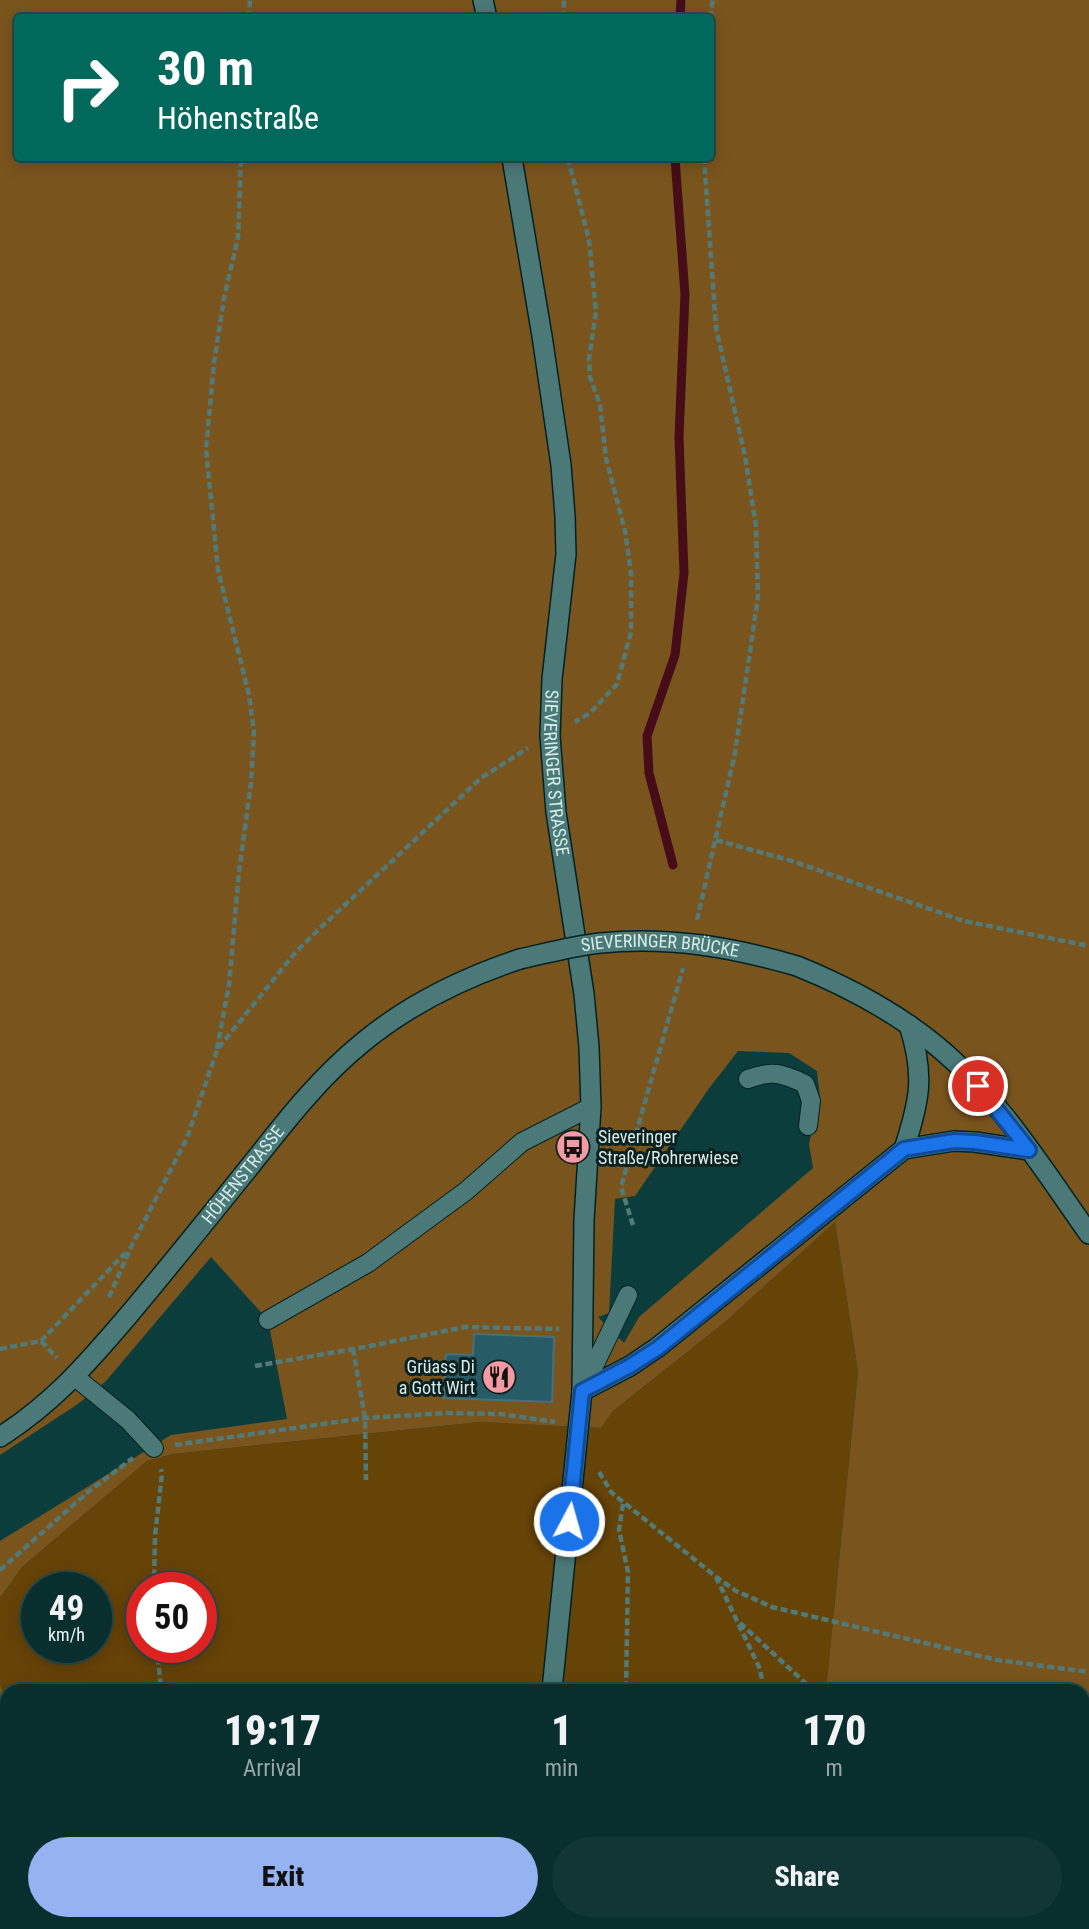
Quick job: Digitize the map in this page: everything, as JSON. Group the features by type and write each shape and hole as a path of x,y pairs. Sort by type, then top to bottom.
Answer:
{"street":[{"name":"SIEVERINGER STRASSE","path":"512,161 561,465 566,554 552,679 550,736 556,812 584,994 591,1107 584,1220 582,1391 553,1684"},
{"name":"SIEVERINGER BRÜCKE","path":"520,959 600,943 654,941 731,949 833,980 909,1025"},
{"name":"HÖHENSTRASSE","path":"0,1437 44,1406 75,1377 147,1294 287,1119 343,1060 377,1031 422,1001 467,978 520,959"},
{"path":"904,1149 919,1096 918,1052 909,1025"},
{"path":"909,1025 978,1086 1029,1150 1089,1234"},
{"path":"582,1391 658,1348 904,1149 954,1141 1029,1150"}],"lane":[{"path":"748,1079 766,1073 786,1074 805,1084 811,1101 808,1126"},
{"path":"268,1320 368,1263 466,1191 522,1142 591,1107"},
{"path":"582,1391 628,1295"},
{"path":"75,1377 128,1420 154,1448"}],"path":[{"path":"106,1306 131,1247 187,1138 217,1050 229,985 254,732 249,695 218,570 205,449 222,311 238,239 241,161"},
{"path":"217,1050 294,954 481,778 508,759 590,713 617,684 631,632 631,573 625,531 606,458 600,405 590,377 589,358 596,312 589,240 569,161"},
{"path":"694,931 735,753 758,597 757,527 745,456 716,328 704,161"},
{"path":"716,840 792,861 964,921 1089,946"},
{"path":"633,1225 621,1187 686,958"},
{"path":"0,1349 41,1341 131,1247"},
{"path":"255,1366 465,1327 581,1330"},
{"path":"41,1341 75,1377"},
{"path":"353,1349 365,1418 366,1480"},
{"path":"0,1570 127,1461 154,1448 365,1418 446,1413 501,1413 562,1423 578,1437"},
{"path":"154,1572 155,1536 162,1474"},
{"path":"626,1684 628,1572 619,1530 623,1503 715,1576 751,1598 790,1613 997,1660 1089,1672"},
{"path":"715,1576 761,1669 763,1684"},
{"path":"736,1620 806,1684"},
{"path":"158,1663 160,1684"}],"shaded area":[{"path":"0,0 1089,0 1089,1684 827,1684 858,1372 835,1222 725,1322 613,1411 601,1428 480,1422 173,1454 147,1461 22,1567 0,1598 0,1541 171,1435 287,1419 268,1320 211,1257 106,1381 78,1404 0,1455","holes":["738,1051 789,1053 817,1071 820,1098 809,1144 813,1168 639,1317 624,1343 598,1317 609,1313 615,1199 635,1196"]},
{"path":"835,1222 858,1372 827,1684 0,1684 0,1598 22,1567 147,1461 173,1454 480,1422 601,1428 613,1411 725,1322"}],"building":[{"name":"Grüass Di a Gott Wirt","path":"474,1334 554,1337 552,1402 444,1398 446,1354 473,1355"}],"waterway":[{"path":"680,14 681,0"},
{"path":"673,865 649,773 647,736 675,655 684,573 679,437 685,295 675,161"}],"place":[{"name":"Sieveringer Straße/Rohrerwiese","path":"573,1147"},
{"name":"Grüass Di a Gott Wirt","path":"499,1377"}],"route":[{"path":"569,1521 582,1391 658,1348 904,1149 954,1141 1029,1150 978,1086"}]}
